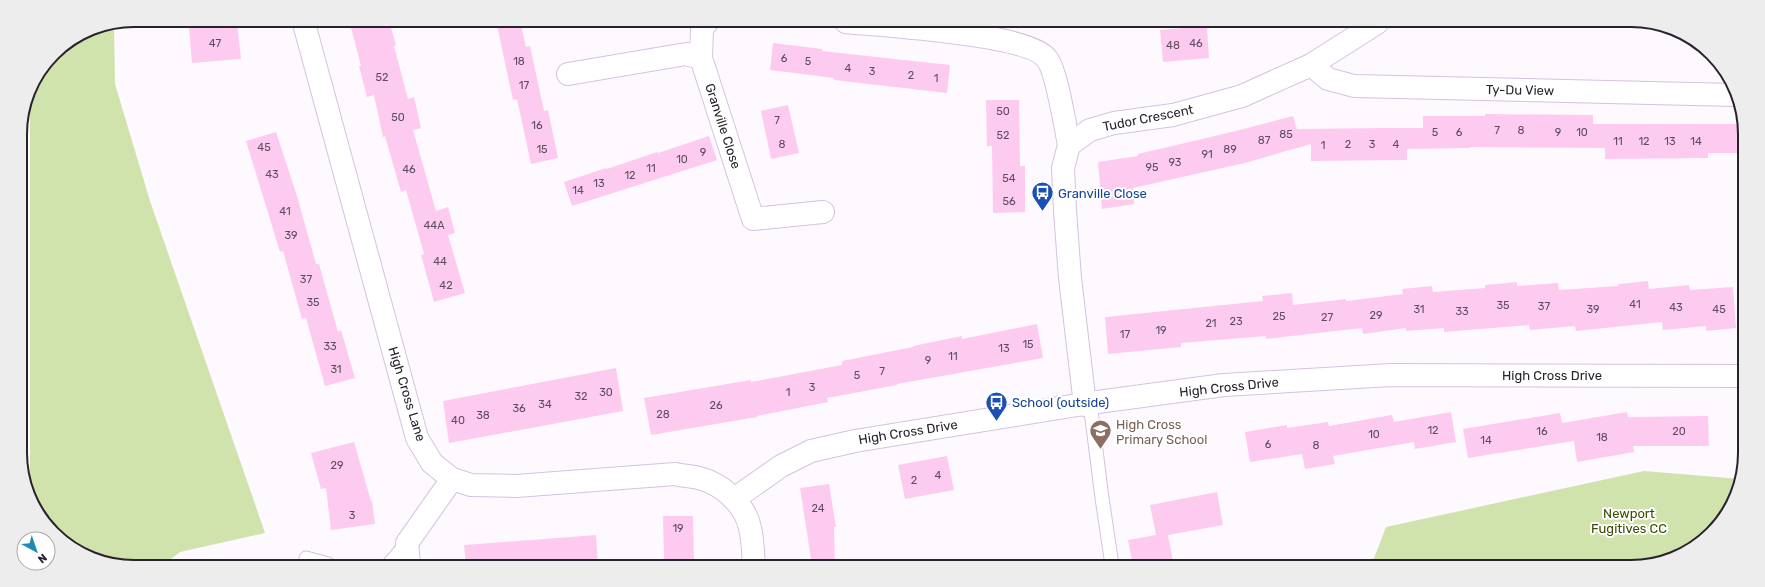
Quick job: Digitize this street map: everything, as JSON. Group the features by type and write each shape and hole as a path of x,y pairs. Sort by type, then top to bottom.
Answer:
{"street":[{"name":"High Cross Lane","path":"305,27 417,438 432,463 452,480 471,485 516,486 675,474 700,478 715,484 734,499 744,512 750,527 753,560"},
{"name":"Granville Close","path":"704,27 702,29 702,58 753,219 823,212"},
{"path":"896,27 1003,40 1032,48 1047,59 1054,76 1069,145 1063,168 1065,211 1070,278 1088,404"},
{"name":"Tudor Crescent","path":"1069,145 1090,130 1114,123 1173,115 1242,96 1311,65 1371,27"},
{"path":"568,74 686,54 702,58"},
{"name":"Ty-Du View","path":"1311,65 1328,79 1354,86 1731,95"},
{"name":"High Cross Drive","path":"734,499 781,466 811,451 863,440 1088,404 1224,385 1391,374 1738,376"},
{"path":"408,554 452,480"}],"lane":[{"path":"1088,404 1111,560"},
{"path":"397,560 408,554"},
{"path":"306,558 313,560"}],"green space":[{"path":"114,29 115,84 150,201 265,533 180,552 170,560 120,559 86,549 63,534 45,513 33,488 30,478 30,110 35,93 45,74 63,53 80,41 93,35"},
{"name":"Newport Fugitives CC","path":"1644,471 1735,478 1727,501 1720,513 1707,529 1685,546 1672,552 1652,558 1638,560 1373,560 1386,527"}],"building":[{"path":"189,27 237,27 241,59 192,63"},
{"path":"351,27 391,27 396,45 394,46 408,99 414,97 421,128 413,130 436,211 448,207 455,233 448,235 465,293 434,302 421,255 424,254 406,190 401,192 385,136 383,137 374,95 367,97 359,66 361,66"},
{"path":"497,27 521,27 526,47 530,46 544,111 548,110 558,158 531,164 517,99 513,100"},
{"path":"1207,27 1209,58 1163,62 1160,30"},
{"path":"773,43 822,49 822,51 950,65 947,93 834,80 834,78 770,70"},
{"path":"986,100 1019,100 1020,166 1025,166 1025,212 993,213 992,146 987,146"},
{"path":"788,105 799,153 771,159 761,111"},
{"path":"1485,114 1593,115 1593,124 1738,124 1738,153 1708,153 1708,158 1605,159 1605,148 1470,147 1407,149 1407,160 1311,161 1311,144 1245,163 1133,188 1134,204 1102,209 1098,162 1138,156 1138,154 1293,116 1297,129 1423,128 1423,116 1485,116"},
{"path":"276,132 297,196 316,264 319,264 338,332 341,330 355,378 325,386 306,318 302,319 283,251 280,252 246,141"},
{"path":"709,136 717,160 572,206 564,182"},
{"path":"1648,281 1649,289 1689,285 1690,290 1733,287 1736,328 1706,331 1706,326 1663,330 1662,322 1576,331 1575,326 1530,330 1529,325 1444,332 1444,328 1406,331 1406,328 1363,334 1362,328 1266,339 1266,336 1181,343 1181,347 1108,354 1105,317 1263,301 1262,296 1292,293 1293,305 1346,299 1346,301 1403,294 1402,289 1432,286 1433,292 1485,288 1485,285 1517,282 1517,286 1558,283 1559,290 1618,286 1618,284"},
{"path":"1037,324 1043,358 827,398 828,402 757,417 651,435 644,398 751,380 751,382 842,365 842,361 913,346 962,336 962,339"},
{"path":"616,368 623,411 449,443 443,401"},
{"path":"1451,412 1456,442 1415,449 1414,442 1333,456 1335,464 1305,469 1302,454 1250,462 1245,432 1287,425 1287,428 1328,422 1329,426 1392,415 1394,422"},
{"path":"1627,412 1628,417 1708,416 1709,446 1633,446 1634,452 1577,462 1574,441 1468,458 1463,429 1560,413 1562,423"},
{"path":"354,442 372,501 375,524 331,530 326,488 321,489 311,453"},
{"path":"947,456 954,490 905,499 898,465"},
{"path":"829,484 836,527 834,527 835,560 811,560 800,488"},
{"path":"1217,492 1223,525 1168,535 1173,560 1132,560 1128,540 1156,535 1150,505"},
{"path":"663,516 693,516 694,560 664,560"},
{"path":"596,535 598,560 466,560 464,545"}],"place":[{"name":"Granville Close","path":"1042,212"},
{"name":"School (outside)","path":"996,422"},
{"name":"High Cross Primary School","path":"1100,450"}]}
